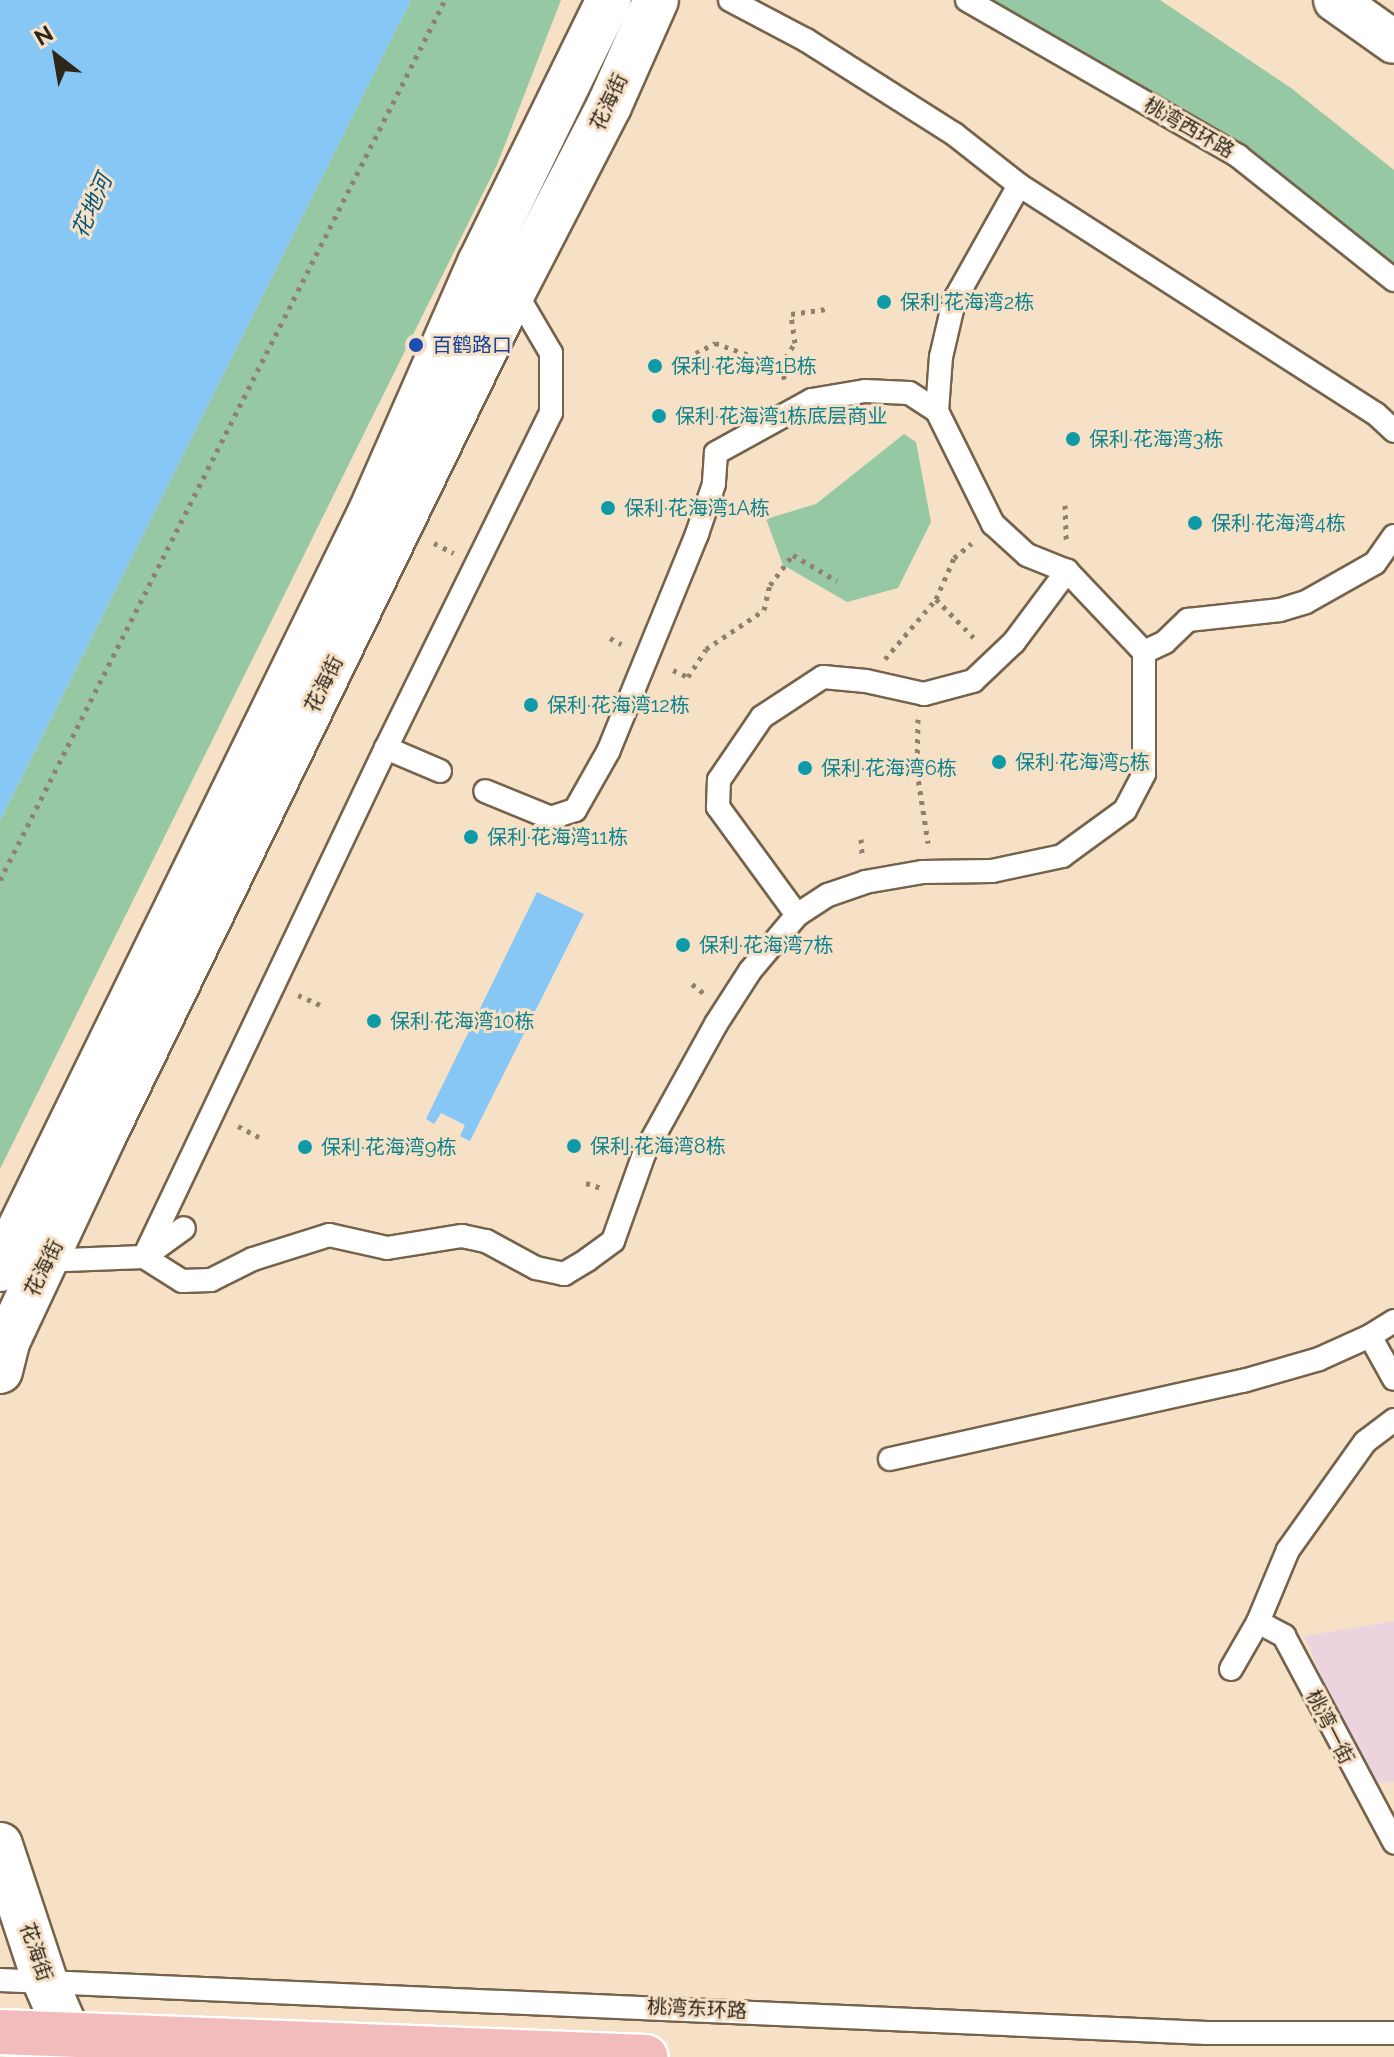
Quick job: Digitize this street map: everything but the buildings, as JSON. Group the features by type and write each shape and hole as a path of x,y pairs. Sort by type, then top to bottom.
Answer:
{"main road":[{"path":"0,2032 646,2057"}],"street":[{"name":"花海街","path":"3,1263 371,511 480,263 609,0"},
{"name":"花海街","path":"0,1371 8,1340 49,1262 104,1135 514,290 609,106 656,0"},
{"path":"1335,0 1394,42"},
{"name":"花海街","path":"0,1845 45,1981 78,2057"},
{"path":"0,2024 14,2057"}],"lane":[{"path":"730,0 806,40 954,134 1019,185 1376,414 1394,431"},
{"name":"桃湾西环路","path":"967,0 1238,156 1394,280"},
{"path":"937,411 954,301 1019,185"},
{"path":"144,1257 475,563 551,413 551,353 514,290"},
{"path":"144,1257 182,1281 211,1280 253,1259 329,1235 387,1248 462,1236 486,1241 536,1268 564,1274 613,1241 644,1154 716,1024 750,971 797,915 828,895 865,882 923,872 992,871 1062,856 1125,810 1144,774 1144,652 1067,571 1027,555 993,524 937,411 909,393 865,391 793,405 716,453 714,484 697,534 609,750 575,810 551,818 485,791"},
{"path":"1144,652 1165,642 1188,620 1280,610 1306,602 1375,563 1394,536"},
{"path":"797,915 732,831 718,807 719,780 762,717 793,692 823,677 866,681 924,694 973,681 995,660 1067,571"},
{"path":"386,748 440,771"},
{"path":"3,1263 144,1257 184,1228"},
{"path":"890,1459 1243,1381 1319,1359 1370,1336 1394,1321"},
{"path":"1370,1336 1394,1379"},
{"path":"1231,1669 1258,1622 1288,1550 1365,1442 1394,1420"},
{"name":"桃湾一街","path":"1258,1622 1284,1636 1394,1842"},
{"name":"桃湾东环路","path":"0,1980 1207,2033 1394,2033"}],"path":[{"path":"0,880 445,0"},
{"path":"780,366 795,343 791,314 827,309"},
{"path":"687,358 715,343 780,366"},
{"path":"780,366 793,405"},
{"path":"866,681 936,599 954,558 993,524"},
{"path":"399,527 475,563"},
{"path":"645,658 688,677 706,649 764,610 770,585 793,555 837,581"},
{"path":"936,599 995,660"},
{"path":"923,872 929,833 917,771 924,694"}],"shaded area":[{"path":"1394,1621 1394,1782 1368,1783 1304,1636"}],"green space":[{"path":"411,0 561,0 497,165 0,1169 0,820"},
{"path":"982,0 1160,0 1291,88 1394,170 1394,268"},
{"path":"904,434 916,442 931,522 898,588 847,602 783,565 766,519 816,504"}],"water":[{"name":"花地河","path":"0,0 411,0 0,820"},
{"path":"537,892 584,914 470,1141 460,1136 465,1125 441,1113 434,1124 426,1119"}],"place":[{"name":"保利·花海湾2栋","path":"884,302"},
{"name":"百鹤路口","path":"416,345"},
{"name":"保利·花海湾1B栋","path":"655,366"},
{"name":"保利·花海湾1栋底层商业","path":"659,416"},
{"name":"保利·花海湾3栋","path":"1073,439"},
{"name":"保利·花海湾1A栋","path":"608,508"},
{"name":"保利·花海湾4栋","path":"1195,523"},
{"name":"保利·花海湾12栋","path":"531,705"},
{"name":"保利·花海湾5栋","path":"999,762"},
{"name":"保利·花海湾6栋","path":"805,768"},
{"name":"保利·花海湾11栋","path":"471,837"},
{"name":"保利·花海湾7栋","path":"683,945"},
{"name":"保利·花海湾10栋","path":"374,1021"},
{"name":"保利·花海湾8栋","path":"574,1146"},
{"name":"保利·花海湾9栋","path":"305,1147"}]}
